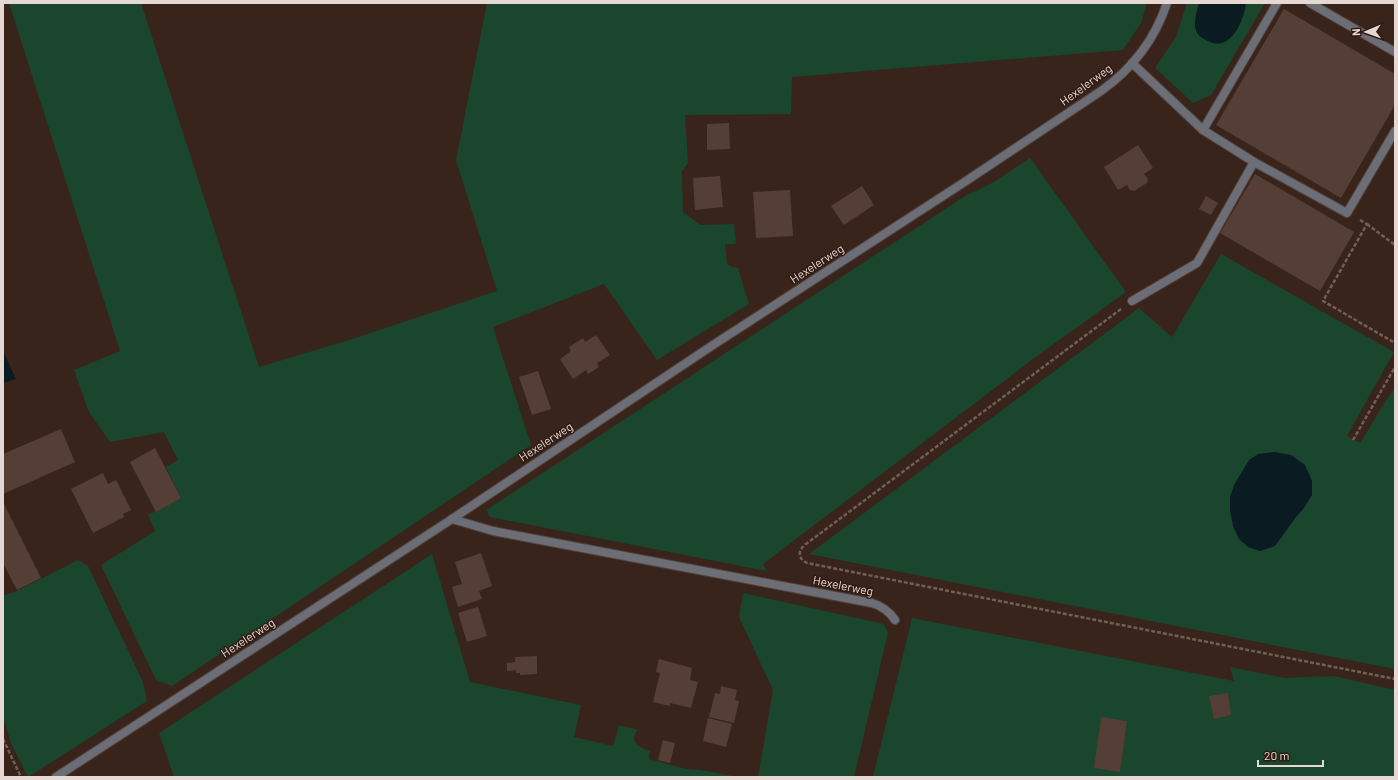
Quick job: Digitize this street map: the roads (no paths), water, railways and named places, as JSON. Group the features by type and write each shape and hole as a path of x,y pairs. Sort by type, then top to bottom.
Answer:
{"street":[{"name":"Hexelerweg","path":"56,777 713,345 950,192 1101,91 1119,77 1132,64 1150,41 1163,17 1167,3"},
{"path":"1203,130 1277,3"},
{"path":"1310,3 1395,52"},
{"path":"1132,64 1203,130 1254,162 1347,213 1395,131"},
{"path":"1132,301 1197,264 1254,162"},
{"name":"Hexelerweg","path":"452,518 493,531 872,603 888,611 895,620"}],"water":[{"path":"1199,3 1246,3 1239,26 1230,39 1223,43 1216,44 1206,40 1198,34 1195,24"},
{"path":"3,351 16,379 3,383"},
{"path":"1275,452 1291,455 1305,465 1312,481 1312,495 1275,546 1260,551 1248,547 1239,539 1233,526 1230,510 1230,497 1234,485 1249,460 1258,454"}]}
